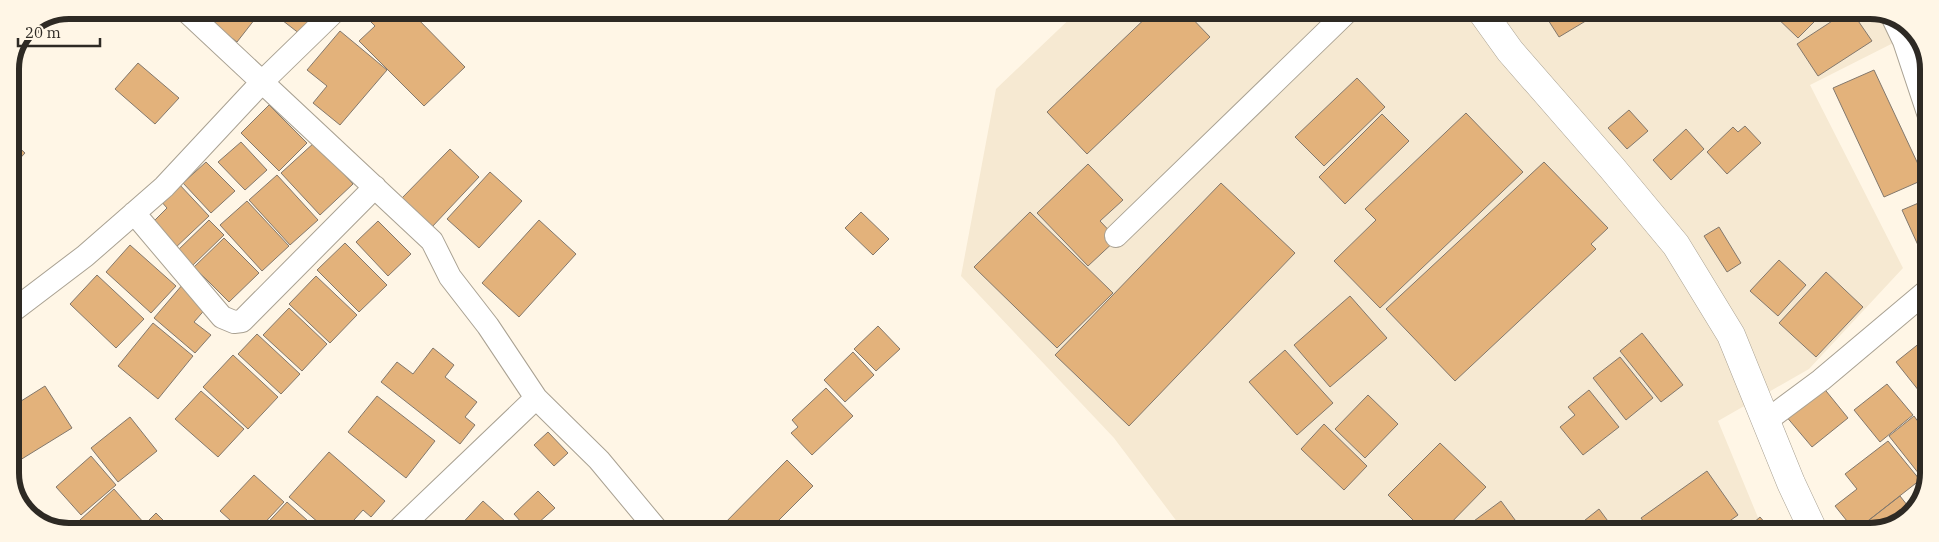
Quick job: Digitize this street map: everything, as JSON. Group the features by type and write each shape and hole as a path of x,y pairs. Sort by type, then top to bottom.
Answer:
{"street":[{"path":"194,19 432,241 450,277 488,326 536,398 599,460 651,523"},
{"path":"19,306 85,256 164,187 262,82 327,19"},
{"path":"1116,236 1340,19"},
{"path":"1487,19 1510,51 1676,245 1731,335 1790,482 1810,523"},
{"path":"1897,27 1904,41 1920,89"},
{"path":"134,213 222,317 234,322 242,320 375,187"},
{"path":"1766,421 1821,380 1920,297"},
{"path":"405,523 536,398"}],"shaded area":[{"path":"1070,19 1883,20 1898,27 1908,36 1810,85 1903,268 1809,369 1718,421 1760,523 1178,523 1114,438 961,276 996,89"}],"building":[{"path":"218,19 255,19 237,42 214,24"},
{"path":"281,19 312,19 300,34"},
{"path":"368,19 418,19 465,67 424,106 359,41 375,26"},
{"path":"1145,19 1193,19 1210,37 1087,154 1047,112"},
{"path":"1547,19 1589,19 1559,37"},
{"path":"1778,19 1817,19 1798,38"},
{"path":"1835,19 1857,19 1872,41 1818,76 1797,44"},
{"path":"340,31 387,70 340,125 313,103 327,86 307,70"},
{"path":"138,63 179,98 155,124 115,89"},
{"path":"1874,70 1920,168 1920,181 1884,197 1833,88"},
{"path":"1357,78 1385,107 1324,166 1295,137"},
{"path":"269,105 307,143 279,171 241,133"},
{"path":"1629,110 1648,131 1627,149 1608,128"},
{"path":"1466,113 1523,172 1380,308 1334,261 1376,220 1365,209"},
{"path":"1382,114 1409,141 1345,204 1319,177"},
{"path":"1745,126 1761,143 1727,174 1707,152 1733,127 1738,132"},
{"path":"1686,129 1704,149 1671,180 1653,160"},
{"path":"241,142 267,170 245,190 218,162"},
{"path":"315,142 353,184 320,215 281,173"},
{"path":"19,147 25,153 19,159"},
{"path":"450,149 479,177 431,228 401,199"},
{"path":"206,162 235,191 211,213 183,183"},
{"path":"1544,162 1608,228 1591,244 1596,249 1455,381 1386,309"},
{"path":"1088,164 1123,200 1100,221 1117,239 1088,266 1037,213"},
{"path":"490,172 522,201 479,248 447,219"},
{"path":"277,175 318,220 290,245 249,200"},
{"path":"178,183 209,216 173,250 150,225 167,208 160,200"},
{"path":"1221,183 1295,253 1129,426 1055,355"},
{"path":"247,201 289,246 262,271 220,225"},
{"path":"1920,202 1920,250 1902,210"},
{"path":"861,212 889,239 873,255 845,228"},
{"path":"1030,212 1113,293 1057,348 974,267"},
{"path":"209,220 224,235 191,267 176,252"},
{"path":"539,220 576,254 519,317 482,283"},
{"path":"378,221 411,254 388,276 356,242"},
{"path":"1719,227 1741,263 1727,272 1704,236"},
{"path":"224,238 259,273 229,302 194,267"},
{"path":"345,243 387,285 359,312 317,270"},
{"path":"130,245 176,286 151,313 106,272"},
{"path":"1779,260 1806,285 1778,316 1750,291"},
{"path":"1826,272 1863,307 1816,357 1779,323"},
{"path":"97,275 144,319 116,348 70,304"},
{"path":"316,276 357,315 330,343 289,304"},
{"path":"183,284 208,306 194,322 211,335 195,353 154,318"},
{"path":"1350,296 1387,338 1330,387 1294,345"},
{"path":"289,308 327,344 302,371 263,335"},
{"path":"153,323 193,356 158,399 118,366"},
{"path":"878,326 900,349 876,371 854,349"},
{"path":"1642,333 1683,385 1661,402 1620,351"},
{"path":"257,334 300,374 281,394 238,354"},
{"path":"1920,343 1920,392 1896,362"},
{"path":"433,348 454,365 445,377 477,402 465,417 475,425 460,444 381,382 397,362 413,374"},
{"path":"1285,350 1333,403 1297,435 1249,382"},
{"path":"853,352 874,375 845,402 824,380"},
{"path":"233,355 278,397 248,429 203,387"},
{"path":"1620,357 1653,398 1626,420 1593,378"},
{"path":"1887,384 1913,415 1880,442 1854,410"},
{"path":"45,386 72,428 19,461 19,402"},
{"path":"1822,386 1848,418 1812,447 1785,415"},
{"path":"826,388 853,416 812,455 791,433 798,427 792,420"},
{"path":"1589,390 1619,427 1583,455 1560,427 1575,415 1568,407"},
{"path":"201,391 244,429 218,457 175,419"},
{"path":"1368,395 1398,424 1365,458 1335,429"},
{"path":"377,396 435,441 406,478 348,432"},
{"path":"1914,416 1920,424 1920,475 1889,436"},
{"path":"130,417 157,451 118,482 91,448"},
{"path":"1324,424 1367,466 1344,490 1301,449"},
{"path":"548,432 568,453 554,466 534,445"},
{"path":"1888,441 1920,480 1865,523 1849,523 1835,506 1857,489 1845,474"},
{"path":"1440,443 1486,487 1451,523 1416,523 1388,495"},
{"path":"329,452 385,501 371,517 363,510 351,523 319,523 289,497"},
{"path":"91,456 116,485 81,515 56,487"},
{"path":"787,460 813,486 776,523 725,523"},
{"path":"1707,471 1738,515 1727,523 1645,523 1641,518"},
{"path":"254,475 284,502 264,523 233,523 220,511"},
{"path":"114,489 144,523 77,523"},
{"path":"538,491 555,508 538,523 522,523 514,514"},
{"path":"1900,496 1908,506 1901,513 1886,521 1865,523"},
{"path":"483,501 507,523 463,523"},
{"path":"1501,501 1517,523 1471,523"},
{"path":"287,502 310,523 268,523"},
{"path":"1599,509 1609,523 1581,523"},
{"path":"156,513 166,523 146,523"},
{"path":"1760,517 1765,523 1753,523"}]}
